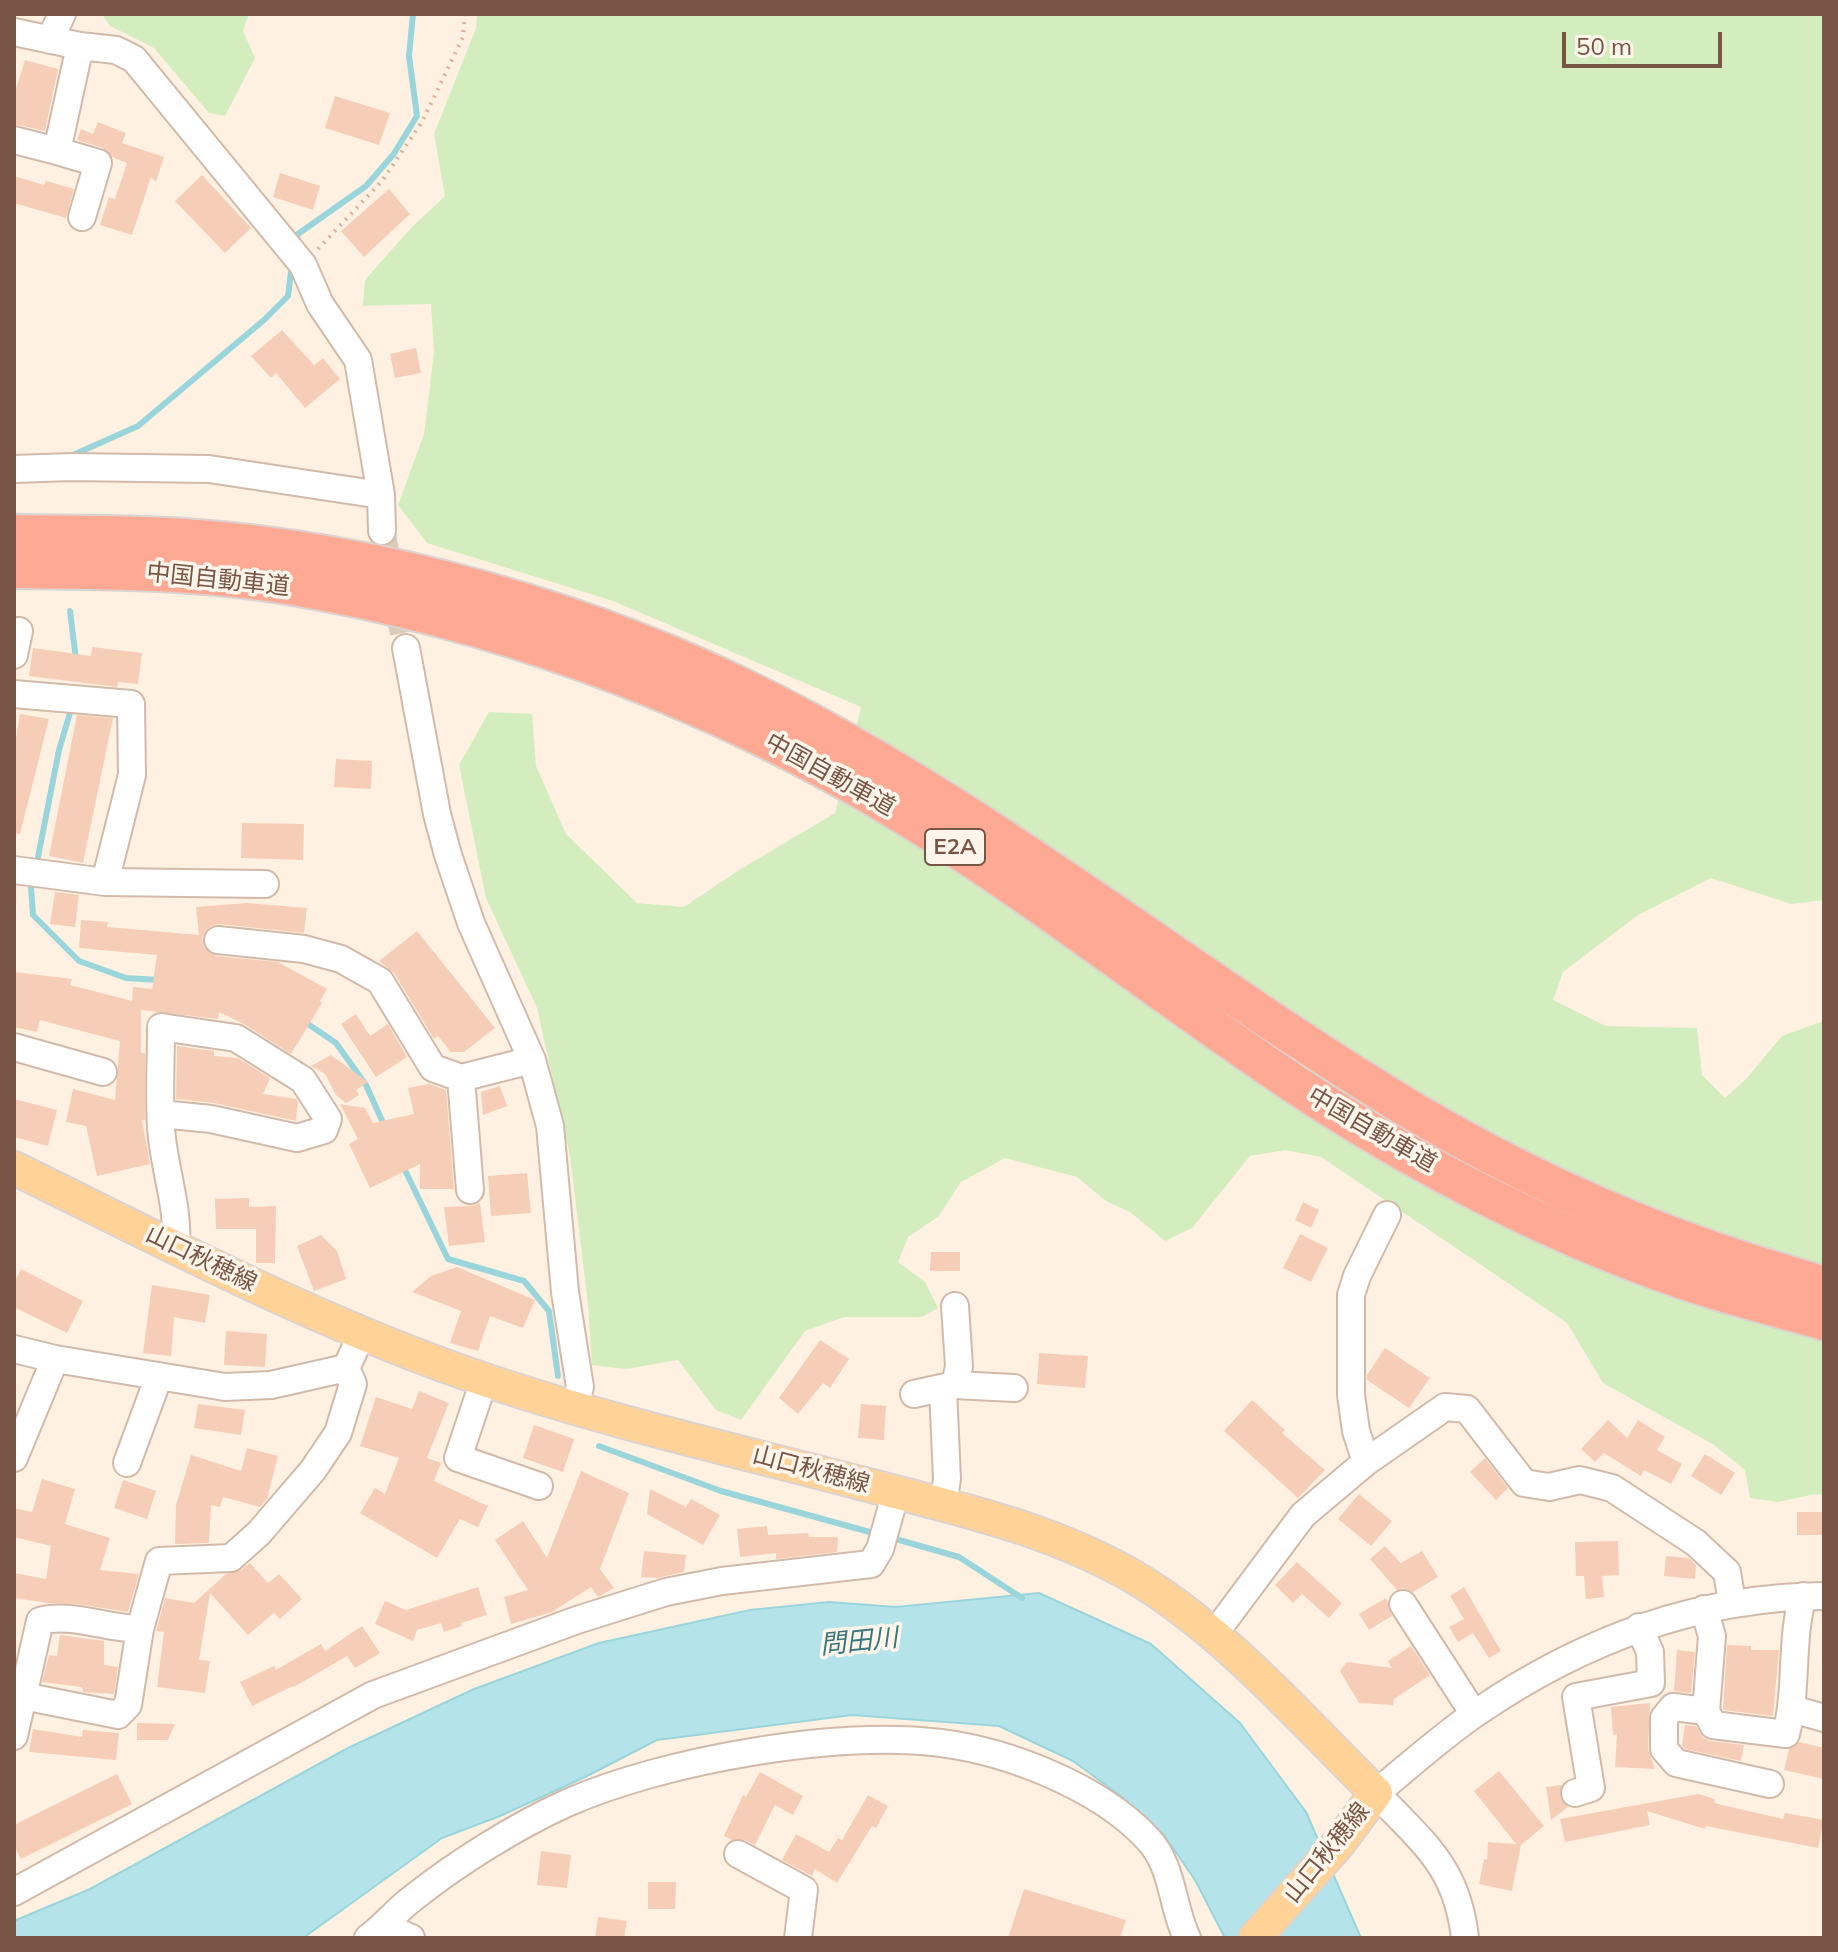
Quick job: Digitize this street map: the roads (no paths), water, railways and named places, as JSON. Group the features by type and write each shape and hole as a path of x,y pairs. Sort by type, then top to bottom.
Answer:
{"highway":[{"name":"中国自動車道","path":"14,534 185,538 298,552 375,566 454,583 565,616 669,655 767,699 895,769 1022,850 1320,1053 1414,1111 1504,1161 1607,1209 1718,1253 1824,1286"},
{"name":"中国自動車道","path":"14,569 187,574 292,586 445,619 556,652 655,689 754,734 855,786 979,861 1298,1086 1472,1188 1588,1242 1706,1287 1824,1321"}],"main road":[{"name":"山口秋穂線","path":"14,1168 362,1334 484,1380 574,1409 943,1504 1034,1531 1082,1549 1141,1582 1215,1633 1376,1793 1339,1843 1255,1938"}],"street":[{"path":"50,40 62,14"},
{"path":"14,32 116,50 134,59 303,265 320,304 358,360 381,495 382,531"},
{"path":"57,151 80,46"},
{"path":"14,140 98,163 82,217"},
{"path":"14,469 209,469 381,495"},
{"path":"14,631 19,631 14,655"},
{"path":"406,648 437,814 448,855 471,923 532,1060 550,1126 565,1292 580,1387 574,1409"},
{"path":"14,694 131,704 132,775 105,882"},
{"path":"14,870 105,882 265,884"},
{"path":"218,940 304,949 341,959 380,981 433,1068 461,1078 532,1060"},
{"path":"161,1114 211,1119 297,1138 324,1130 328,1119 303,1080 236,1038 161,1027 161,1114 161,1130 177,1225 176,1247"},
{"path":"14,1047 103,1072"},
{"path":"461,1078 470,1190"},
{"path":"1366,1462 1356,1431 1351,1395 1351,1295 1387,1215"},
{"path":"943,1504 947,1479 949,1387 959,1366 955,1306"},
{"path":"23,1696 118,1715 128,1705 140,1629 159,1561 231,1558 259,1533 313,1470 338,1433 353,1384 346,1368 362,1334"},
{"path":"14,1349 55,1359 225,1387 271,1385 346,1368"},
{"path":"14,1458 55,1359"},
{"path":"127,1463 159,1376"},
{"path":"484,1380 458,1458 539,1486"},
{"path":"914,1394 949,1387 1014,1388"},
{"path":"1215,1633 1303,1515 1366,1462 1445,1407 1467,1409 1524,1483 1549,1487 1580,1480 1612,1488 1696,1543 1727,1572 1732,1603"},
{"path":"14,1892 373,1695 577,1620 666,1592 722,1581 871,1564 884,1538 896,1492"},
{"path":"1465,1938 1456,1890 1440,1861 1376,1793 1474,1714 1576,1654 1639,1627 1704,1609 1732,1603 1814,1596"},
{"path":"1704,1609 1712,1636 1706,1711 1713,1725 1786,1734 1792,1709 1796,1621 1814,1596"},
{"path":"1403,1604 1474,1714"},
{"path":"14,1736 40,1621 53,1617 119,1629 140,1629"},
{"path":"1593,1789 1576,1697 1651,1683 1650,1652 1639,1627"},
{"path":"1706,1711 1673,1707 1664,1718 1664,1749 1676,1763 1770,1784"},
{"path":"1792,1709 1824,1718"},
{"path":"376,1932 412,1898 516,1829 566,1803 624,1780 767,1750 885,1740 942,1743 999,1757 1087,1792 1121,1815 1149,1840 1168,1871 1181,1926 1187,1938"},
{"path":"738,1854 804,1890 798,1938"},
{"path":"376,1932 411,1938"}],"water":[{"name":"問田川","path":"1039,1593 1151,1644 1240,1723 1306,1812 1361,1938 1225,1938 1195,1880 1164,1835 1122,1797 1073,1761 999,1726 852,1715 657,1740 500,1816 442,1838 303,1938 14,1938 14,1921 90,1889 348,1748 474,1689 599,1643 750,1610 829,1602 896,1607"}],"waterway":[{"path":"296,245 298,234 366,186 393,155 417,116 409,56 413,14"},
{"path":"73,458 73,455 138,426 264,320 288,296 292,264"},
{"path":"70,611 76,659"},
{"path":"37,862 59,750 72,706"},
{"path":"31,887 33,915 79,961 126,978 159,980"},
{"path":"302,1020 336,1043 366,1085 384,1125"},
{"path":"402,1164 448,1259 524,1281 549,1311 558,1376"},
{"path":"599,1446 721,1491 877,1534"},
{"path":"892,1538 959,1557 1022,1598"}],"tunnel":[{"path":"382,531 406,648"}]}
